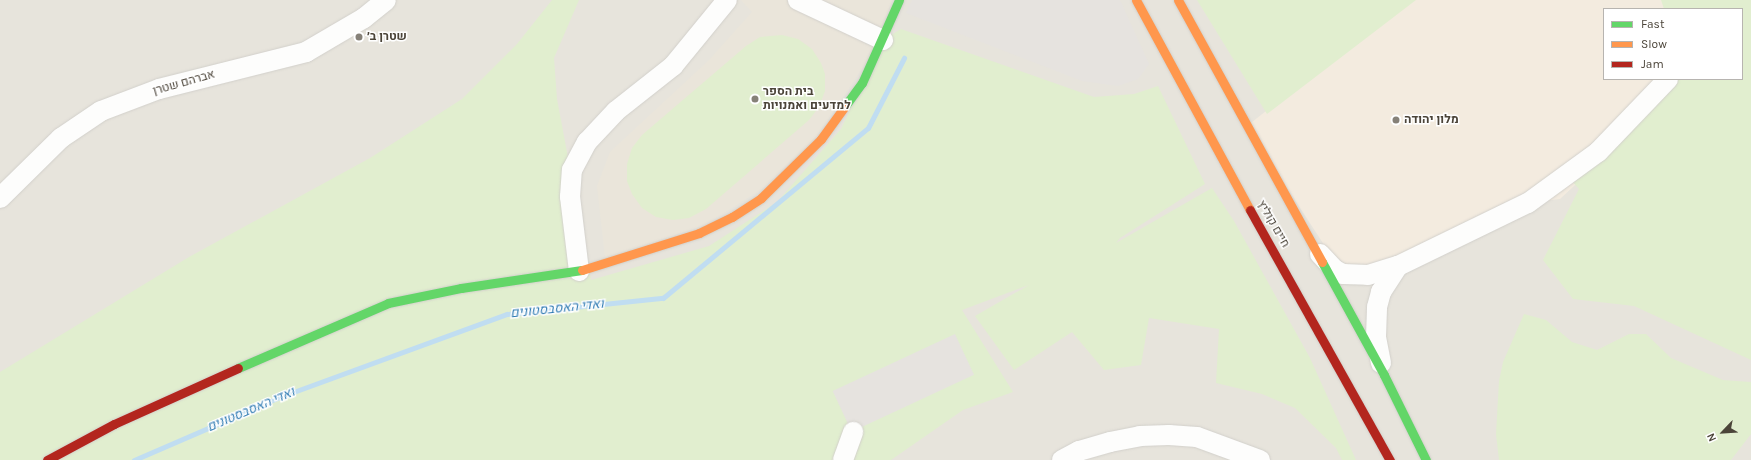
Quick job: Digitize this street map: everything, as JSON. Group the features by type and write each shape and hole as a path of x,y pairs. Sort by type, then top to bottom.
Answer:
{"main road":[{"path":"48,460 114,424 363,312 388,303 461,288 579,271 699,233 732,217 761,198 821,139 862,83 883,40 899,0"},
{"name":"חיים קוליץ","path":"1136,0 1192,106 1390,460"},
{"name":"חיים קוליץ","path":"1178,0 1384,375 1426,460"}],"street":[{"name":"אברהם שטרן","path":"0,198 61,138 102,111 159,89 306,52 364,18 386,0"},
{"path":"579,271 570,197 572,170 587,142 616,111 673,66 728,0"},
{"path":"798,0 883,40"},
{"path":"1313,245 1335,270 1345,274 1368,275 1398,266 1528,203 1550,189 1598,152 1667,80"},
{"path":"1384,375 1376,337 1376,312 1380,292 1398,266"},
{"path":"843,460 852,432"},
{"path":"1062,460 1079,451 1110,442 1140,436 1169,435 1197,437 1260,460"}],"shaded area":[{"path":"0,0 1751,0 1751,460 0,460"},
{"name":"בית הספר למדעים ואמנויות","path":"741,0 892,0 872,53 817,137 760,190 705,225 605,258 597,186 610,152 709,60 752,12"},
{"path":"912,0 1120,0 1149,64 1138,79 1118,86 1082,81 906,13"},
{"path":"1407,0 1688,0 1693,8 1603,8 1603,80 1688,80 1560,199 1528,203 1398,266 1343,274 1247,126"},
{"path":"955,334 974,375 852,432 833,391"}],"green space":[{"path":"552,0 579,0 554,58 557,99 591,280 709,246 777,202 841,129 883,40 901,29 1094,97 1134,94 1158,86 1205,184 1120,238 1116,243 1212,188 1234,221 1310,358 1356,460 1342,460 1336,448 1295,408 1262,394 1216,383 1219,329 1149,318 1141,365 1104,370 1072,332 1014,370 975,316 1029,285 962,310 1013,392 963,410 891,460 0,460 0,372 189,257 370,158 462,99 517,44"},
{"path":"1197,0 1416,0 1267,114"},
{"path":"1661,0 1751,0 1751,360 1634,306 1573,299 1543,260 1579,189 1571,180 1661,80 1743,80 1743,8 1664,8"},
{"path":"782,35 798,39 812,49 821,63 825,74 825,91 819,107 809,120 706,209 689,218 673,220 656,217 642,208 632,194 627,181 627,164 632,148 642,135 746,46 760,37"},
{"path":"1524,314 1546,320 1572,342 1597,350 1629,334 1646,334 1671,358 1723,380 1751,382 1751,434 1731,460 1499,460 1496,434 1499,381 1503,362"}],"waterway":[{"name":"ואדי האסבסטונים","path":"134,460 277,398 507,314 663,298 868,128 904,58"}],"traffic: fast":[{"path":"845,106 862,83 899,0"},
{"path":"1322,262 1384,375 1426,460"},
{"path":"238,368 388,303 461,288 582,270"}],"traffic: slow":[{"path":"1136,0 1250,210"},
{"path":"1178,0 1322,262"},
{"path":"582,270 699,233 732,217 761,198 821,139 845,106"}],"traffic: jam":[{"path":"1250,210 1390,460"},
{"path":"47,460 114,424 238,368"}],"place":[{"name":"שטרן ב׳","path":"359,37"},
{"name":"בית הספר למדעים ואמנויות","path":"755,99"},
{"name":"מלון יהודה","path":"1396,120"}]}
